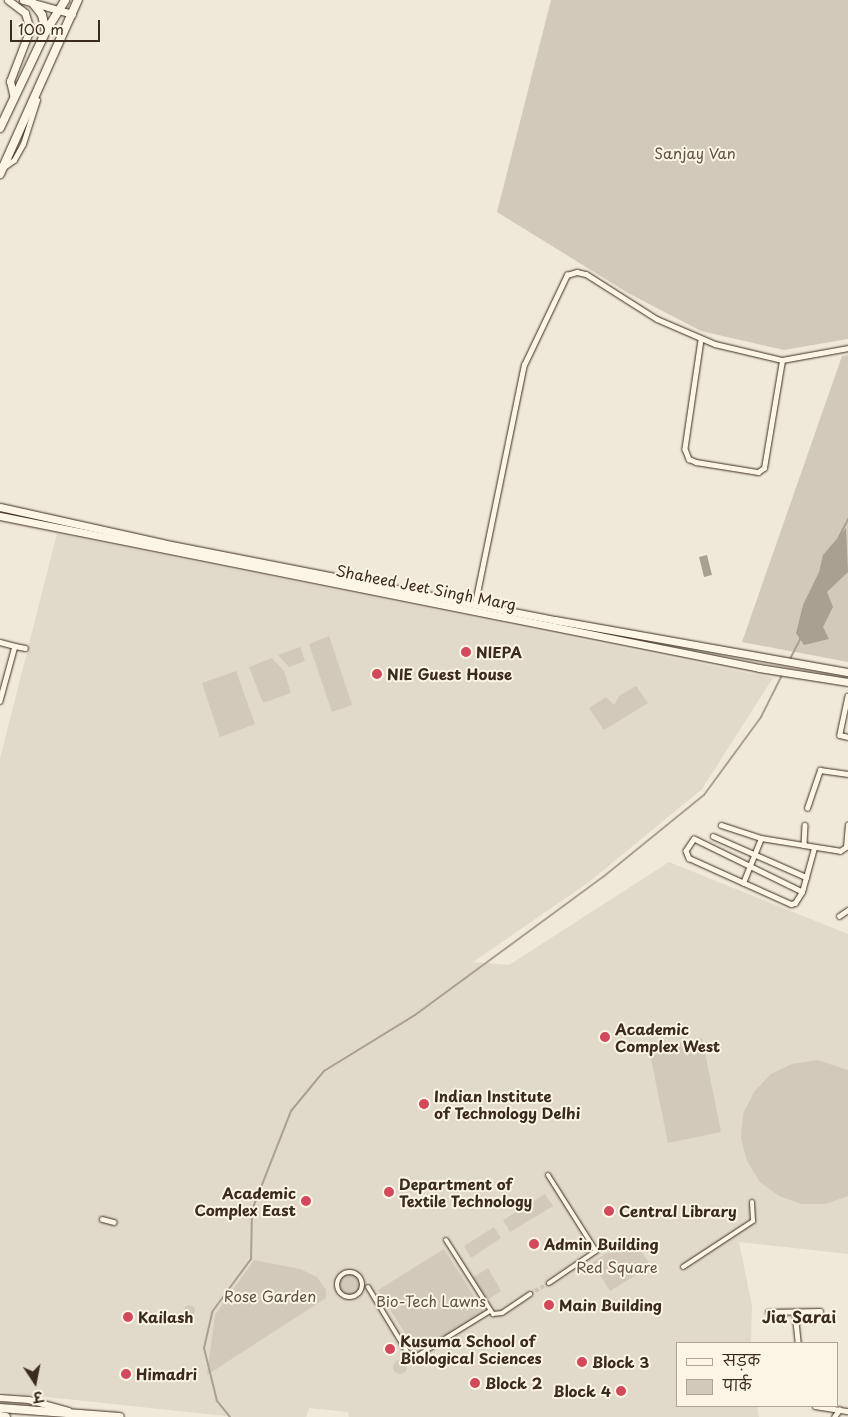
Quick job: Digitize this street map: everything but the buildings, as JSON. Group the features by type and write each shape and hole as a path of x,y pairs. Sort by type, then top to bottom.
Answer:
{"main road":[{"path":"8,0 25,13 30,29 10,81 14,98"},
{"path":"23,0 72,14"},
{"path":"0,128 58,9 65,0 77,3 1,171"},
{"path":"32,2 42,15 46,31"},
{"name":"Shaheed Jeet Singh Marg","path":"0,507 162,543 784,671 848,682"},
{"name":"Shaheed Jeet Singh Marg","path":"0,516 474,607 848,672"},
{"path":"1,1412 120,1417"},
{"path":"1,1412 6,1417"}],"street":[{"path":"474,607 524,365 567,275 577,272 586,274 658,319 701,340 782,360 848,348"},
{"path":"701,340 685,449 689,459 696,462 758,472 762,470 782,360"},
{"path":"0,642 25,648"},
{"path":"0,702 15,646"},
{"path":"848,696 840,735 848,737"},
{"path":"806,808 820,770 848,774"},
{"path":"721,825 761,838 814,848 846,850 848,825"},
{"path":"804,846 805,825"},
{"path":"713,836 806,877"},
{"path":"744,883 761,838"},
{"path":"802,892 694,839 686,851 689,858 790,904 795,904 802,892 814,848"},
{"path":"839,916 848,910"},
{"path":"548,1175 596,1252 549,1283"},
{"path":"683,1267 754,1220 752,1202"},
{"path":"102,1219 114,1222"},
{"path":"446,1240 490,1311 495,1315 501,1314 530,1294"},
{"path":"346,1272 355,1272 363,1281 363,1290 360,1292 349,1299 342,1297 336,1287 338,1280 346,1272"},
{"path":"368,1287 409,1355 416,1356 490,1311"},
{"path":"768,1312 820,1312"},
{"path":"795,1312 798,1342"},
{"path":"0,1398 29,1400 81,1414"},
{"path":"821,1407 848,1411"},
{"path":"834,1417 839,1410"}],"shaded area":[{"path":"846,528 848,572 827,592 833,607 823,627 829,639 804,645 796,633 803,605 819,572 823,555"},
{"name":"Indian Institute of Technology Delhi","path":"57,534 773,678 702,789 589,882 473,962 509,965 669,862 848,934 848,1254 739,1242 752,1306 751,1342 676,1342 676,1407 757,1407 759,1417 349,1417 348,1412 309,1408 306,1417 235,1417 0,1392 0,758"},
{"path":"707,555 712,575 704,577 699,557"}],"green space":[{"name":"Sanjay Van","path":"551,0 848,0 848,339 784,350 701,331 628,293 497,212"},
{"path":"848,355 848,662 742,642 842,356"},
{"path":"329,636 352,705 332,712 309,644"},
{"path":"300,647 305,661 289,667 278,655"},
{"path":"272,658 284,671 291,693 263,703 249,667"},
{"path":"236,671 255,724 220,737 202,683"},
{"path":"636,686 648,703 604,730 589,708 606,697 614,705 619,696"},
{"path":"702,1038 721,1132 668,1143 649,1049"},
{"path":"817,1060 848,1070 848,1196 825,1204 801,1204 779,1196 760,1182 747,1161 741,1138 743,1114 754,1092 771,1074 792,1064"},
{"path":"545,1194 553,1206 510,1232 503,1220"},
{"path":"494,1227 501,1238 471,1258 464,1246"},
{"name":"Red Square","path":"632,1238 651,1266 610,1291 592,1262"},
{"name":"Bio-Tech Lawns","path":"444,1249 484,1312 418,1354 378,1290"},
{"name":"Rose Garden","path":"254,1260 300,1269 317,1277 326,1290 326,1298 207,1375 215,1315"},
{"path":"488,1268 501,1291 486,1301 472,1278"},
{"path":"350,1274 358,1277 361,1285 358,1293 350,1296 342,1293 339,1285 342,1277"},
{"path":"189,1304 195,1310 189,1316 183,1310"},
{"path":"397,1360 403,1360 407,1367 403,1374 397,1374 393,1370 393,1364"}],"waterway":[{"path":"839,537 848,519"},
{"path":"790,659 801,637"},
{"path":"230,1417 217,1401 204,1348 212,1312 251,1259 252,1210 291,1111 324,1071 415,1015 603,877 704,795 761,717 782,675"}],"tunnel":[{"path":"530,1294 549,1283"}],"place":[{"name":"NIEPA","path":"466,652"},
{"name":"NIE Guest House","path":"377,674"},
{"name":"Academic Complex West","path":"605,1037"},
{"name":"Indian Institute of Technology Delhi","path":"424,1104"},
{"name":"Department of Textile Technology","path":"389,1192"},
{"name":"Academic Complex East","path":"306,1201"},
{"name":"Central Library","path":"609,1211"},
{"name":"Admin Building","path":"534,1244"},
{"name":"Main Building","path":"549,1305"},
{"name":"Kailash","path":"128,1317"},
{"name":"Kusuma School of Biological Sciences","path":"390,1349"},
{"name":"Block 3","path":"582,1362"},
{"name":"Himadri","path":"126,1374"},
{"name":"Block 2","path":"475,1383"},
{"name":"Block 4","path":"621,1391"}],"district":[{"name":"Jia Sarai","path":"799,1316"}]}
